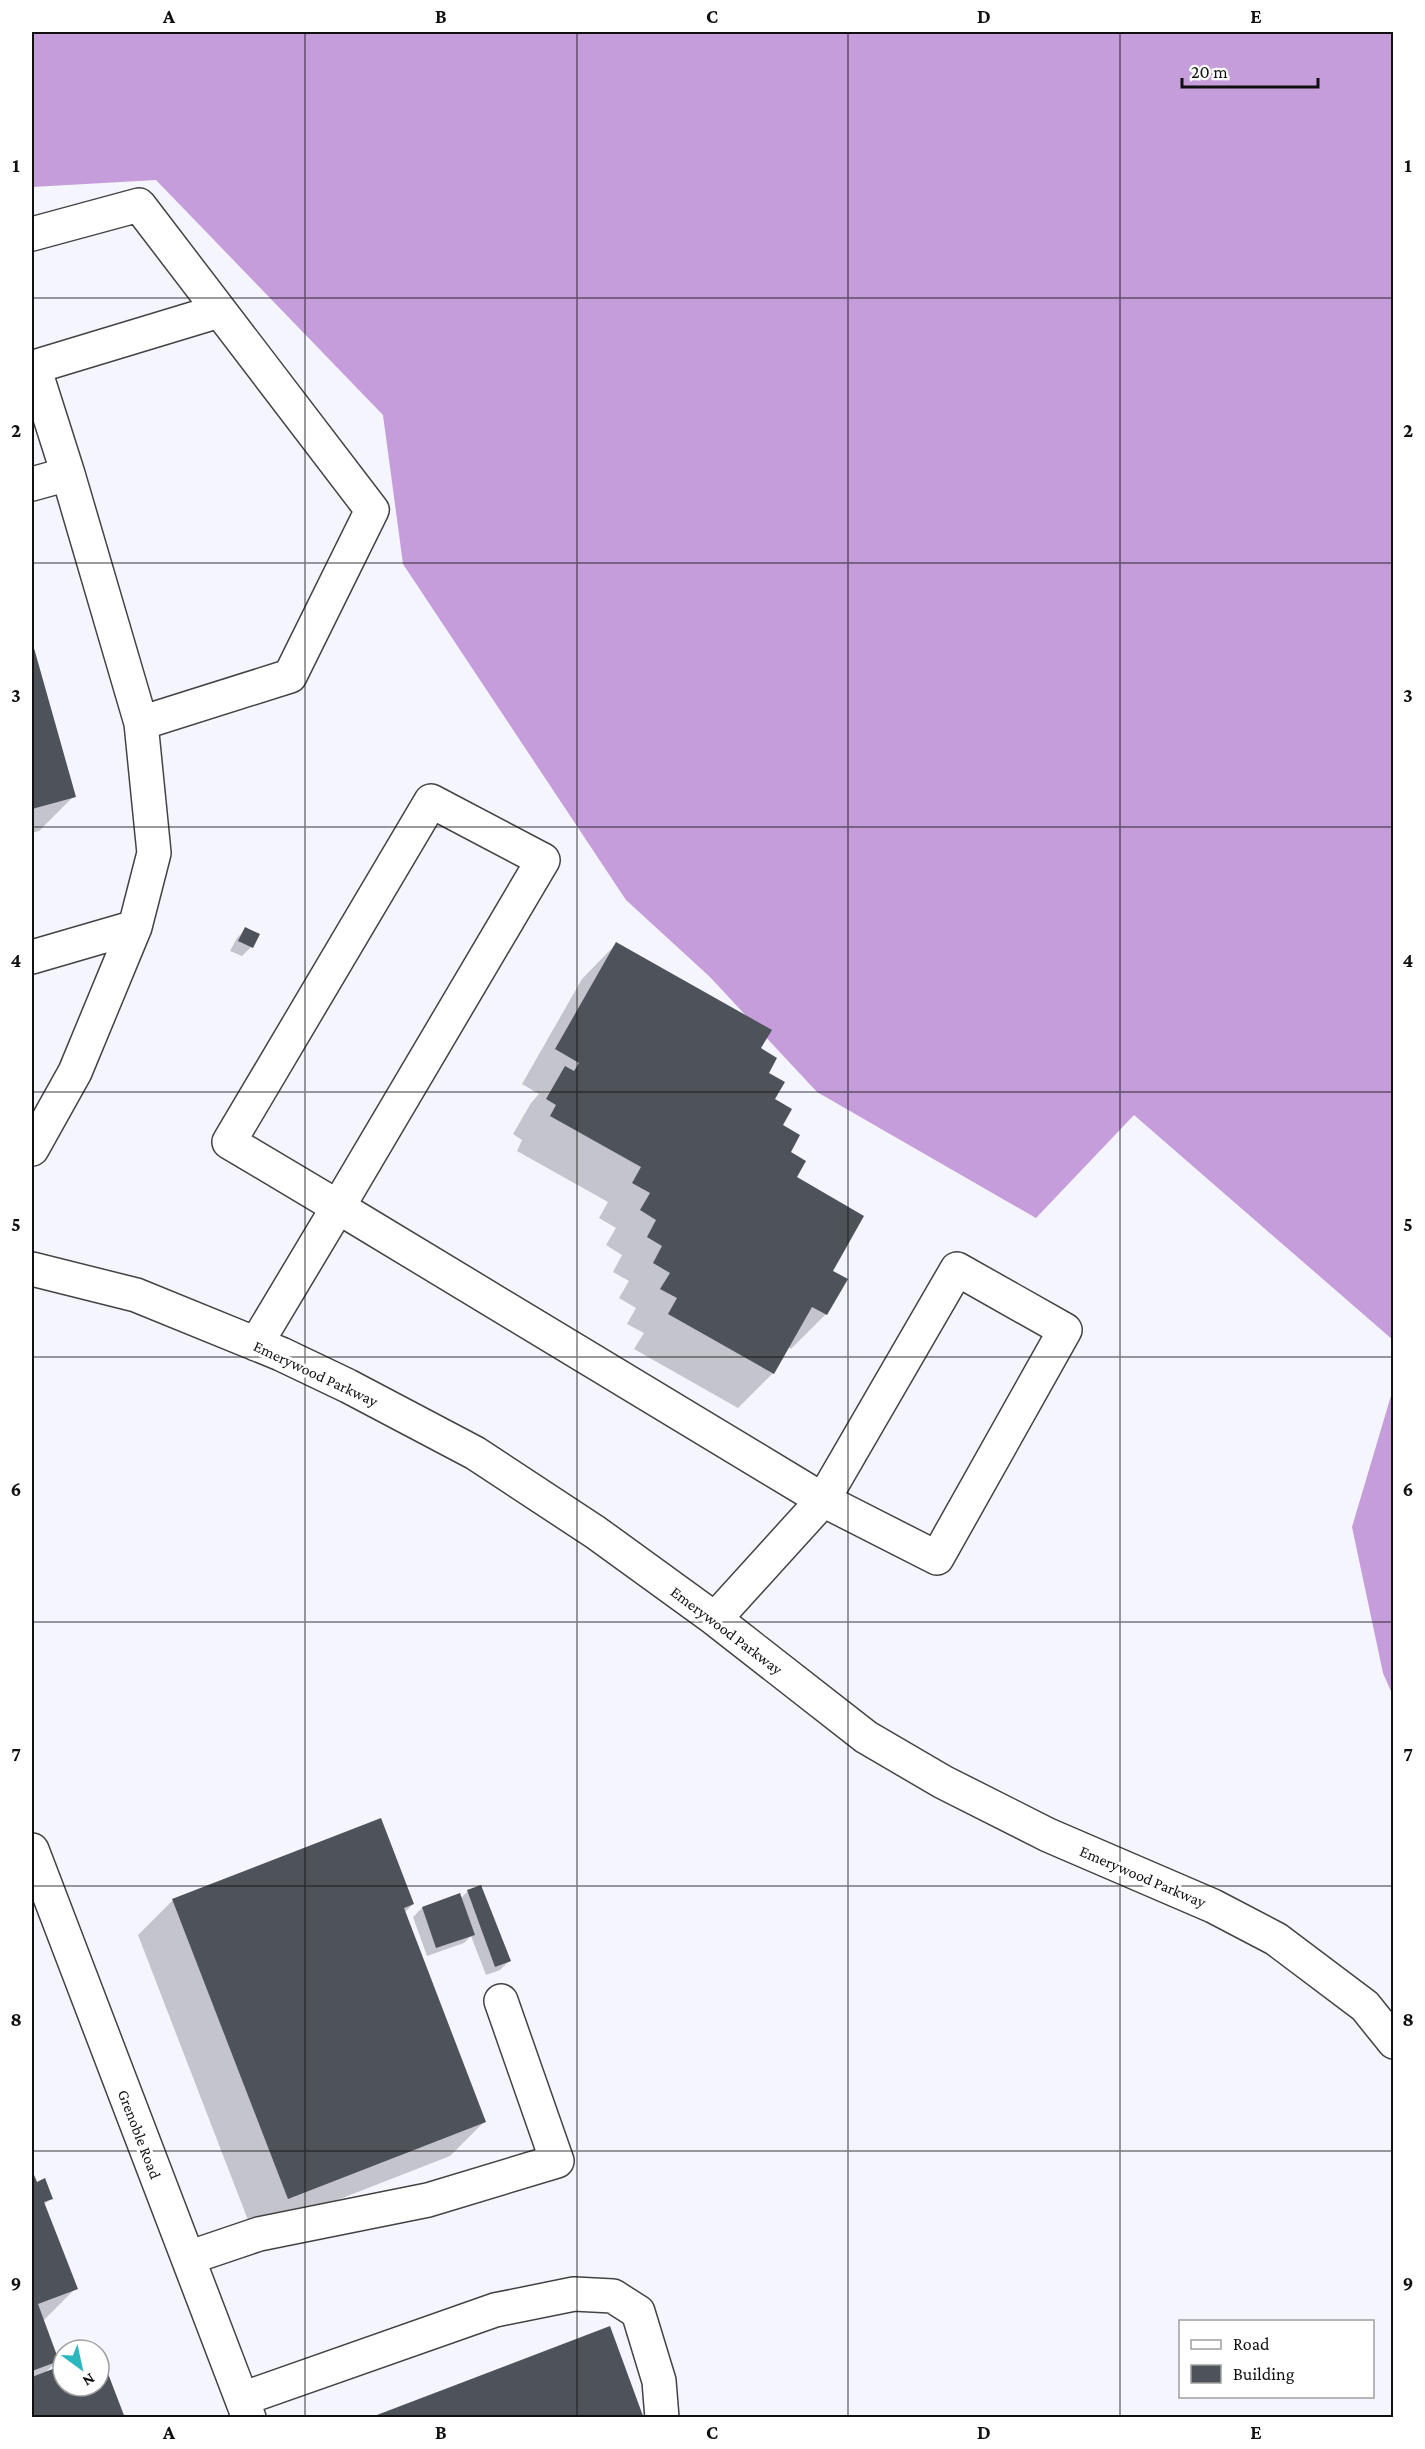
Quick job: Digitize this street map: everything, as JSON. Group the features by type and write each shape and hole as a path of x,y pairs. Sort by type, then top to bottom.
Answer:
{"street":[{"path":"32,234 139,205 372,510 290,676 141,723"},
{"path":"32,1149 75,1072 135,927 154,853 141,723 68,474 33,367 219,310"},
{"path":"32,484 68,474"},
{"path":"256,1344 338,1208 543,860 431,801 229,1142 338,1208 823,1500 937,1557 1065,1330 957,1269 823,1500 715,1619"},
{"path":"32,957 135,927"},
{"name":"Emerywood Parkway","path":"32,1269 136,1295 256,1344 348,1386 475,1453 596,1532 715,1619 866,1737 943,1782 1048,1835 1213,1906 1276,1939 1365,2006 1394,2042"},
{"name":"Grenoble Road","path":"32,1850 245,2408"},
{"path":"188,2258 259,2234 428,2200 558,2161 501,2001"},
{"path":"245,2408 495,2310 574,2294 613,2296 638,2312 658,2381 662,2418"}],"shaded area":[{"path":"32,32 1393,32 1393,1340 1134,1115 1036,1218 817,1092 710,977 626,900 403,564 383,415 156,180 32,187"},
{"path":"1393,1389 1393,1696 1383,1673 1352,1527"}],"building":[{"path":"32,641 76,797 32,809"},
{"path":"245,927 260,934 253,948 238,941"},
{"path":"616,942 772,1030 761,1048 777,1058 769,1073 785,1082 775,1099 792,1109 783,1125 800,1135 791,1152 806,1161 797,1177 864,1216 833,1271 848,1279 827,1315 812,1307 774,1374 668,1314 677,1298 660,1289 670,1273 653,1263 662,1246 647,1237 656,1220 640,1210 650,1193 632,1183 641,1167 550,1116 556,1105 546,1099 565,1066 574,1071 579,1063 555,1049"},
{"path":"381,1818 414,1904 404,1908 486,2122 288,2199 172,1899"},
{"path":"481,1885 511,1961 495,1967 467,1890"},
{"path":"460,1893 475,1935 436,1948 422,1907"},
{"path":"32,2170 37,2182 45,2178 53,2199 44,2202 78,2289 38,2304 51,2339 51,2364 32,2371"},
{"path":"610,2326 643,2416 639,2418 369,2418"},
{"path":"51,2370 51,2398 111,2398 111,2381 125,2418 32,2418 32,2377"}]}
